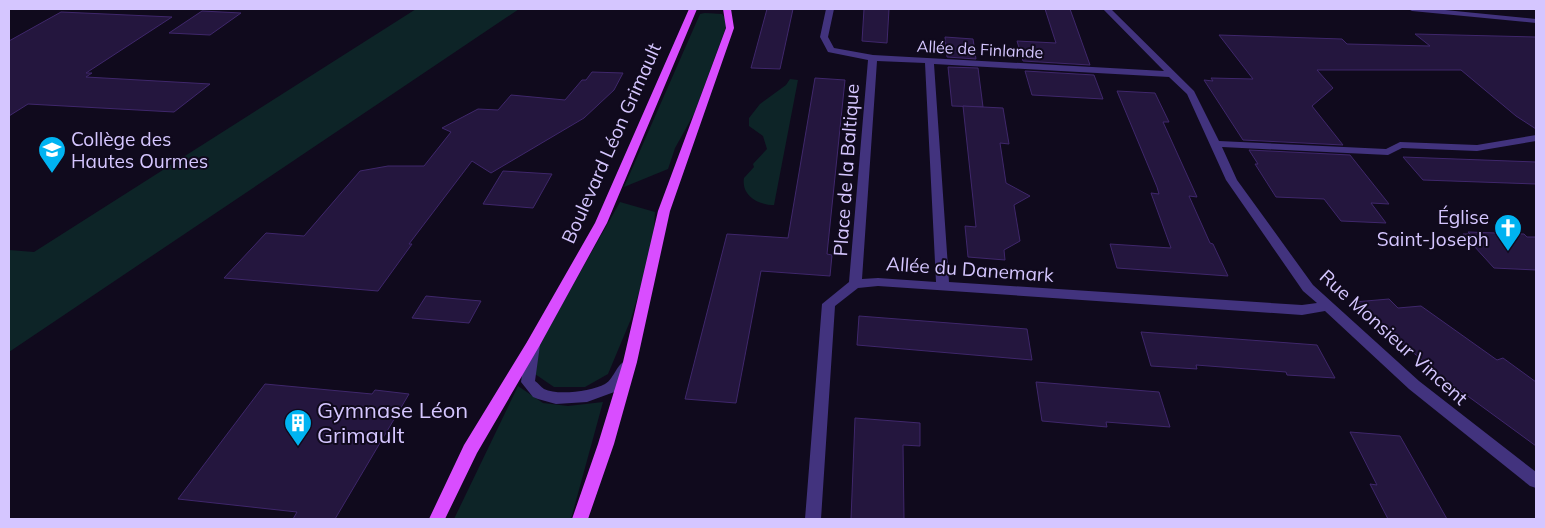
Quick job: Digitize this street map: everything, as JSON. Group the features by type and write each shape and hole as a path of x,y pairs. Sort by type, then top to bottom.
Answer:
{"main road":[{"name":"Boulevard Léon Grimault","path":"436,519 470,450 533,345 601,223 693,9"},
{"name":"Boulevard Léon Grimault","path":"580,519 606,444 630,362 664,211 730,28 727,9"}],"street":[{"name":"Allée de Finlande","path":"830,9 824,38 831,50 873,58 1172,74"},
{"name":"Rue Monsieur Vincent","path":"1108,9 1191,93 1232,180 1308,288 1414,385 1536,481"},
{"path":"1412,9 1536,21"},
{"name":"Place de la Baltique","path":"855,284 873,58"},
{"path":"929,61 943,286"},
{"path":"1216,144 1388,152 1400,145 1478,148 1536,138"},
{"name":"Allée du Danemark","path":"855,284 878,282 1302,310 1329,306"},
{"path":"813,519 830,304 855,284"},
{"name":"Boulevard Léon Grimault","path":"533,345 528,382 538,393 556,398 587,396 612,386 630,362"}],"green space":[{"path":"416,9 519,9 9,352 9,250 34,252"},
{"path":"700,14 722,14 726,19 726,27 694,114 675,148 668,169 624,187"},
{"path":"790,79 798,80 774,205 768,205 752,198 745,190 744,178 754,167 753,164 767,149 763,136 749,126 749,118 760,104 786,85"},
{"path":"620,202 655,212 653,245 631,319 608,374 585,387 554,387 535,374 540,343"},
{"path":"518,386 543,403 568,406 603,402 571,519 454,519"}],"building":[{"path":"767,9 793,9 780,69 751,68"},
{"path":"864,9 889,9 887,43 862,41"},
{"path":"1045,9 1070,9 1090,65 1023,61 1017,41 1056,43"},
{"path":"202,11 241,13 210,35 169,33"},
{"path":"61,12 172,17 86,73 92,73 86,77 210,84 174,112 28,104 9,116 9,41"},
{"path":"1415,34 1536,37 1536,129 1516,116 1461,70 1317,70 1333,88 1312,106 1343,145 1243,140 1204,80 1213,81 1211,78 1253,79 1219,35 1342,39 1347,44 1430,46"},
{"path":"945,37 973,39 976,59 947,57"},
{"path":"948,67 978,68 983,107 952,106"},
{"path":"1025,71 1094,75 1103,99 1032,95"},
{"path":"592,72 623,73 614,90 584,118 491,173 472,161 409,244 412,244 378,291 224,278 266,233 304,236 360,171 388,166 424,166 451,132 442,128 478,109 498,110 511,95 565,100 582,80 586,80"},
{"path":"815,78 845,80 827,254 832,255 830,276 761,271 736,403 685,399 727,234 788,238"},
{"path":"1117,91 1155,93 1169,122 1163,122 1197,197 1189,196 1210,243 1213,244 1228,276 1117,268 1110,244 1171,248 1151,193 1159,194 1157,187"},
{"path":"963,106 1003,108 1009,144 1000,143 1006,183 1030,196 1014,205 1020,241 1004,250 1005,260 968,257 965,226 976,227"},
{"path":"1249,150 1350,155 1389,204 1371,203 1386,223 1341,221 1324,199 1276,197 1255,164 1258,164"},
{"path":"1403,157 1536,162 1536,184 1423,180"},
{"path":"503,171 552,174 533,208 483,204"},
{"name":"Église Saint-Joseph","path":"1468,232 1524,234 1527,237 1536,237 1536,270 1494,268 1463,234 1470,234"},
{"path":"426,296 481,301 469,323 412,318"},
{"path":"1389,299 1398,308 1421,306 1497,360 1503,358 1536,382 1536,446 1443,378 1354,302"},
{"path":"859,316 1027,329 1032,360 857,345"},
{"path":"1141,332 1317,345 1335,378 1196,365 1197,369 1151,366"},
{"path":"1036,382 1159,392 1170,427 1106,422 1107,427 1042,421"},
{"name":"Gymnase Léon Grimault","path":"265,384 372,394 375,390 409,394 335,519 293,519 297,512 178,499"},
{"path":"855,418 920,423 920,446 903,445 904,519 851,519"},
{"path":"1350,432 1400,436 1447,519 1388,519 1370,484 1377,485"}],"place":[{"name":"Collège des Hautes Ourmes","path":"52,174"},
{"name":"Église Saint-Joseph","path":"1508,252"},
{"name":"Gymnase Léon Grimault","path":"298,447"}]}
